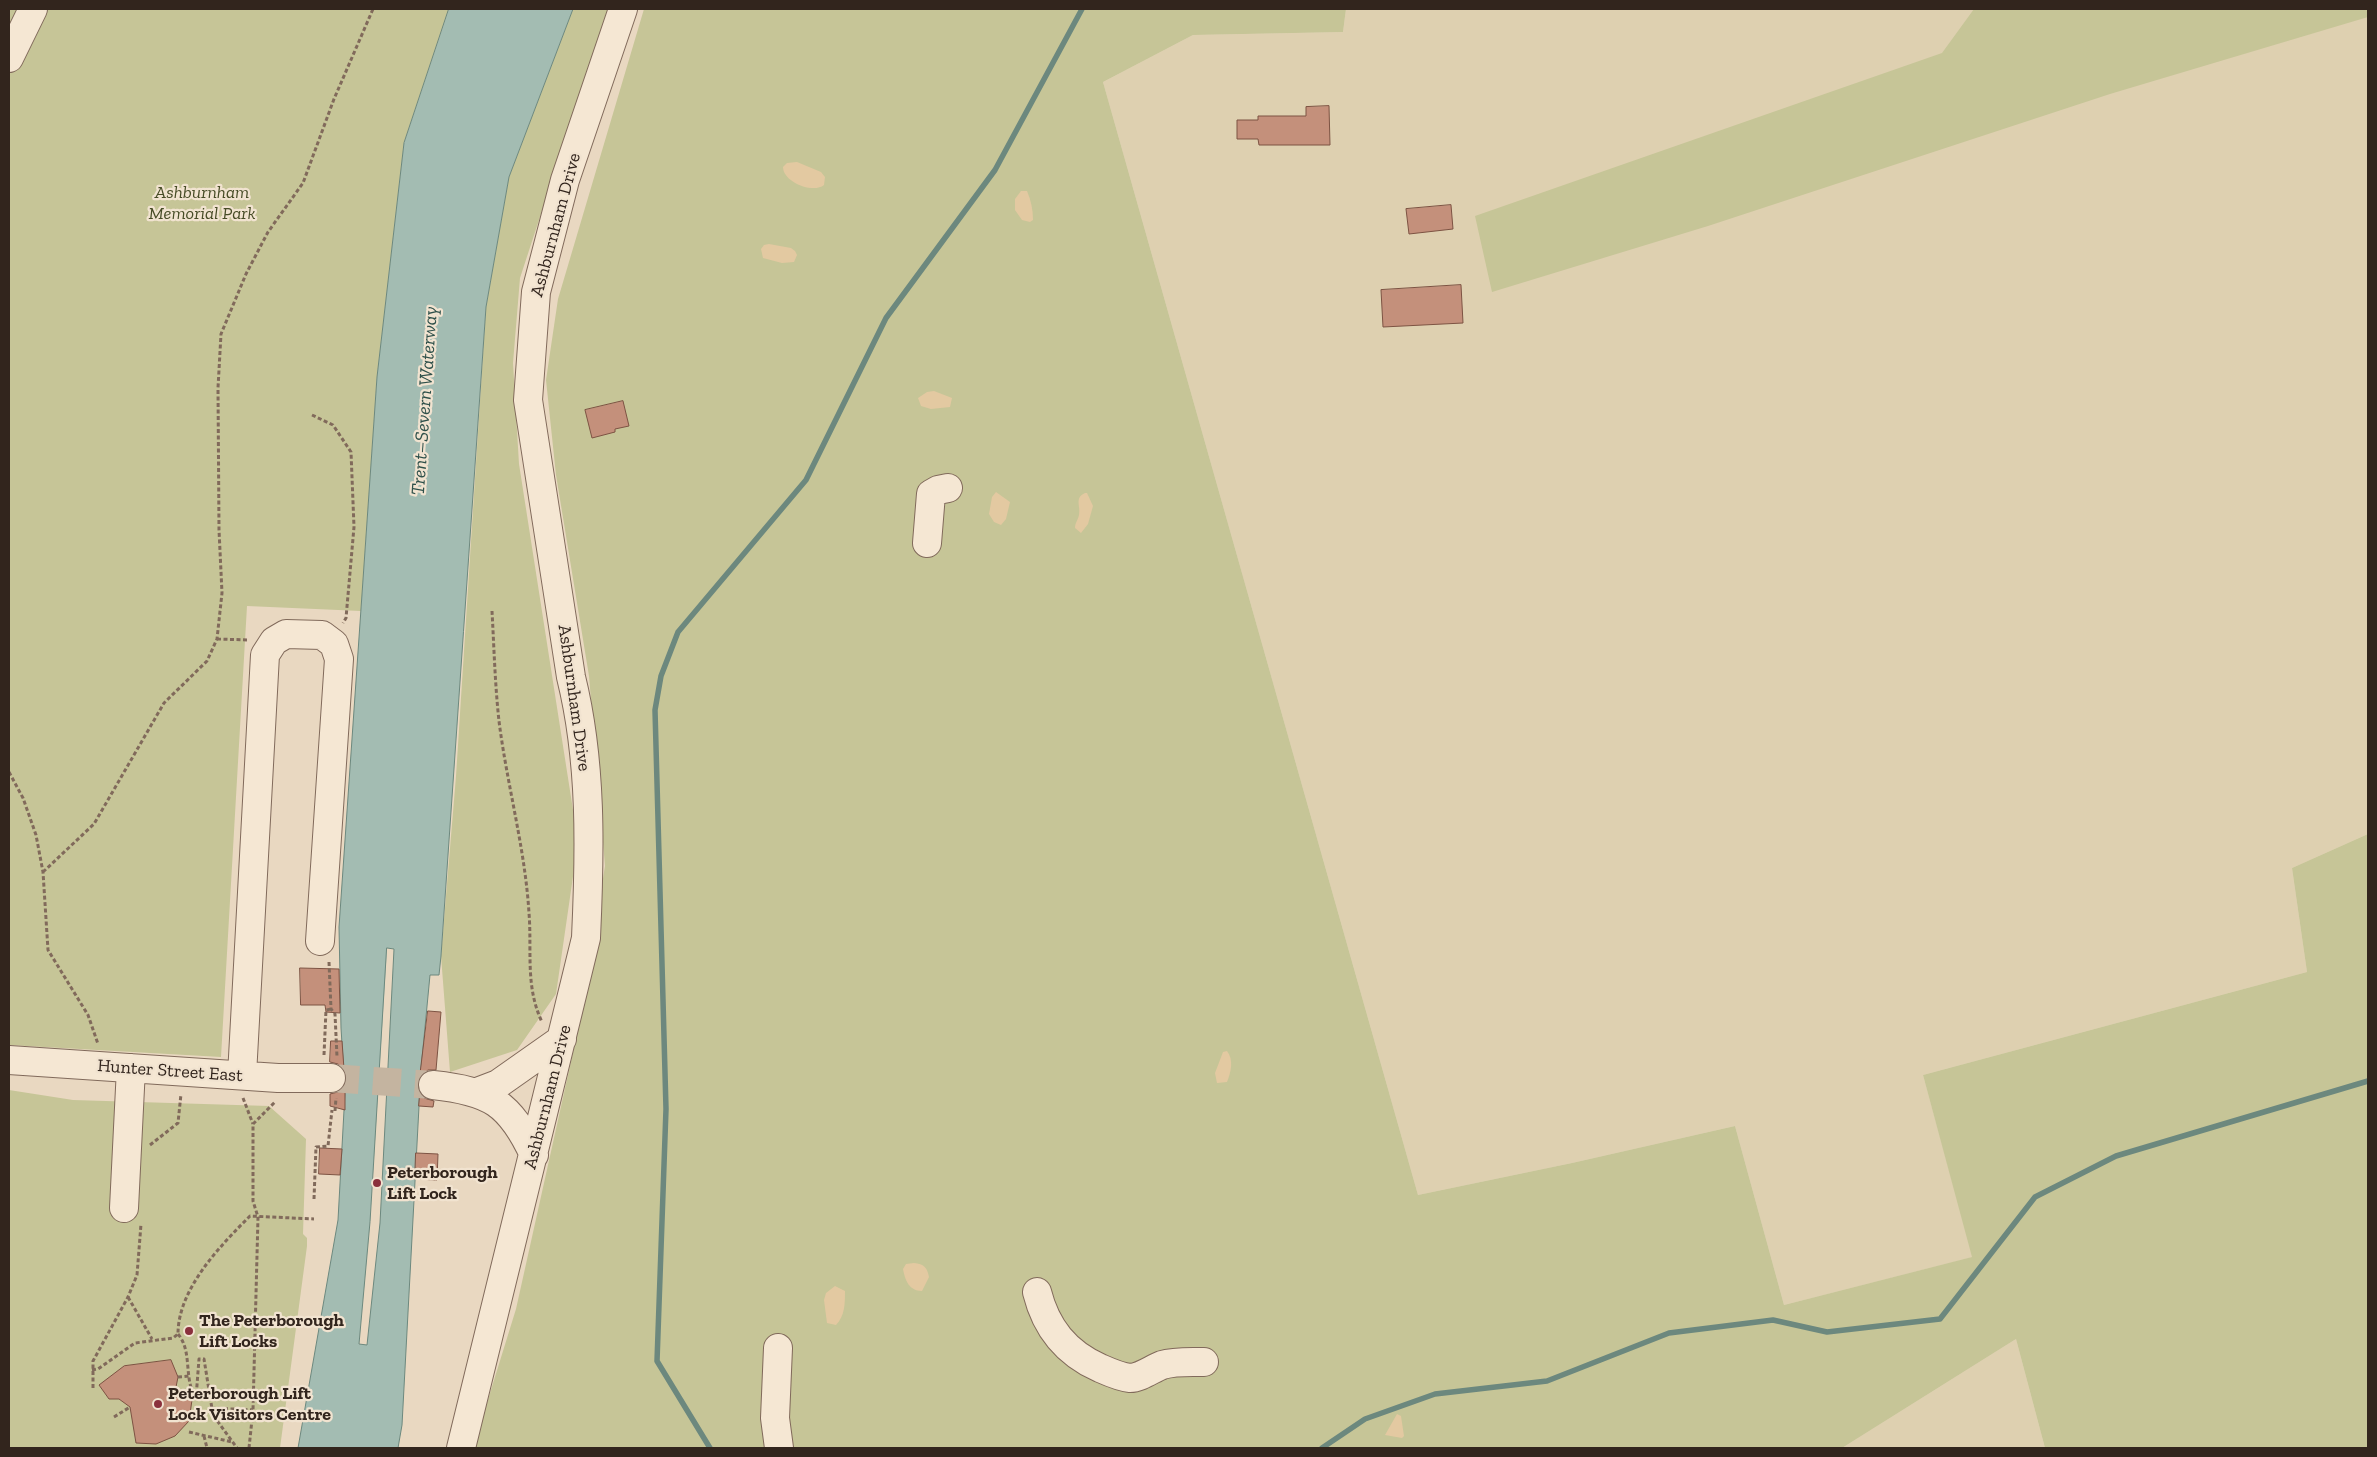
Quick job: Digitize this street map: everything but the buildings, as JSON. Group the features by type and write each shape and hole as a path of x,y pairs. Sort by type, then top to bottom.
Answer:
{"street":[{"path":"9,58 33,9"},
{"name":"Ashburnham Drive","path":"460,1448 534,1155 557,1042 586,938 590,856 587,792 579,711 571,677 528,400 536,292 565,180 623,9"},
{"path":"927,543 931,494 948,488"},
{"path":"242,1075 265,655 274,641 286,634 322,635 334,644 339,660 320,941"},
{"path":"477,1092 498,1084 557,1042"},
{"name":"Hunter Street East","path":"9,1060 278,1078 335,1077"},
{"path":"118,1067 132,1213"},
{"path":"434,1085 477,1092 500,1106 523,1131 534,1155"},
{"path":"1037,1292 1048,1324 1060,1342 1089,1363 1112,1373 1130,1378 1176,1362 1204,1362"},
{"path":"778,1348 775,1418 778,1448"}],"path":[{"path":"42,872 94,824 164,703 208,661 217,639 222,593 219,530 218,388 221,334 246,274 268,232 303,183 334,99 373,9"},
{"path":"312,415 333,425 351,452 354,536 346,618 334,644"},
{"path":"492,610 499,721 521,846 529,914 528,950 533,1003 557,1042"},
{"path":"9,772 26,807 36,836 42,872 48,950 118,1067"},
{"path":"314,1199 316,1147 328,1146 334,1110 335,1077 335,1014 331,1009 329,964 320,941"},
{"path":"325,1042 326,1010 331,1009"},
{"path":"146,1148 178,1123 182,1071"},
{"path":"249,1448 253,1410 258,1216 253,1201 253,1124 276,1101 278,1078"},
{"path":"92,1388 93,1361 128,1297 137,1275 132,1213"},
{"path":"237,1448 213,1415 204,1359 199,1359 196,1398 190,1390 185,1342 178,1334 178,1322 195,1279 225,1241 250,1216 314,1218"},
{"path":"128,1297 152,1339"},
{"path":"92,1370 98,1369 135,1343 152,1339 173,1338 178,1334"},
{"path":"178,1377 189,1376"},
{"path":"114,1417 130,1407"},
{"path":"211,1408 253,1410"},
{"path":"189,1432 232,1442"},
{"path":"204,1436 207,1448"}],"shaded area":[{"path":"1346,9 2368,9 2368,834 2292,868 2307,972 1923,1075 1973,1257 1784,1305 1735,1126 1418,1195 1103,82 1193,35 1343,32"},
{"path":"2016,1339 2045,1448 1842,1448"}],"green space":[{"name":"Ashburnham Memorial Park","path":"9,9 449,9 404,143 377,377 361,611 247,606 221,1057 9,1045"},
{"path":"573,9 608,9 520,278 513,363 519,464 578,842 556,994 517,1050 450,1072 441,956 456,776 486,307 509,177"},
{"path":"644,9 1346,9 1343,32 1193,35 1103,82 1418,1195 1735,1126 1784,1305 1972,1257 1923,1075 2307,972 2292,868 2368,834 2368,1448 2045,1448 2016,1339 1842,1448 473,1448 516,1309 578,1030 605,866 589,676 556,475 546,380 558,299"},
{"path":"1974,9 2368,9 2368,17 2110,94 1708,226 1492,292 1475,216 1942,53"},
{"path":"9,1090 73,1100 269,1106 306,1139 303,1234 307,1238 307,1246 280,1448 9,1448"}],"sand":[{"path":"797,162 821,172 825,177 824,185 813,188 793,182 784,172 783,167 787,163"},
{"path":"1021,191 1027,191 1030,198 1033,220 1030,222 1022,220 1015,210 1015,199"},
{"path":"769,244 791,248 797,255 794,262 782,263 763,258 761,249 764,245"},
{"path":"934,391 952,398 950,407 931,409 921,406 918,398 927,392"},
{"path":"996,492 1010,502 1006,519 1001,525 994,522 989,514 992,497"},
{"path":"1087,493 1093,506 1088,524 1081,533 1075,526 1079,515 1079,500"},
{"path":"1227,1051 1231,1062 1231,1070 1227,1082 1217,1083 1215,1073 1223,1052"},
{"path":"914,1263 926,1268 929,1277 922,1291 911,1287 905,1277 903,1269 906,1264"},
{"path":"835,1286 845,1291 843,1313 836,1325 827,1323 824,1300 826,1293"},
{"path":"1397,1414 1401,1416 1404,1436 1402,1438 1385,1435"}],"water":[{"name":"Trent–Severn Waterway","path":"449,9 573,9 509,177 486,307 441,956 439,975 430,975 421,1069 402,1425 398,1448 298,1448 338,1220 345,1092 341,1028 339,927 377,377 404,143","holes":["387,948 394,949 380,1223 367,1345 359,1344 370,1222"]}],"waterway":[{"path":"710,1448 657,1361 666,1109 655,710 661,676 678,632 806,480 886,318 995,170 1082,9"},
{"path":"1322,1448 1365,1419 1435,1394 1547,1381 1669,1333 1773,1320 1827,1332 1940,1319 2035,1197 2116,1156 2368,1081"}],"tunnel":[{"path":"331,1078 433,1085"}],"place":[{"name":"Peterborough Lift Lock","path":"377,1183"},
{"name":"The Peterborough Lift Locks","path":"189,1331"},
{"name":"Peterborough Lift Lock Visitors Centre","path":"158,1404"}]}
